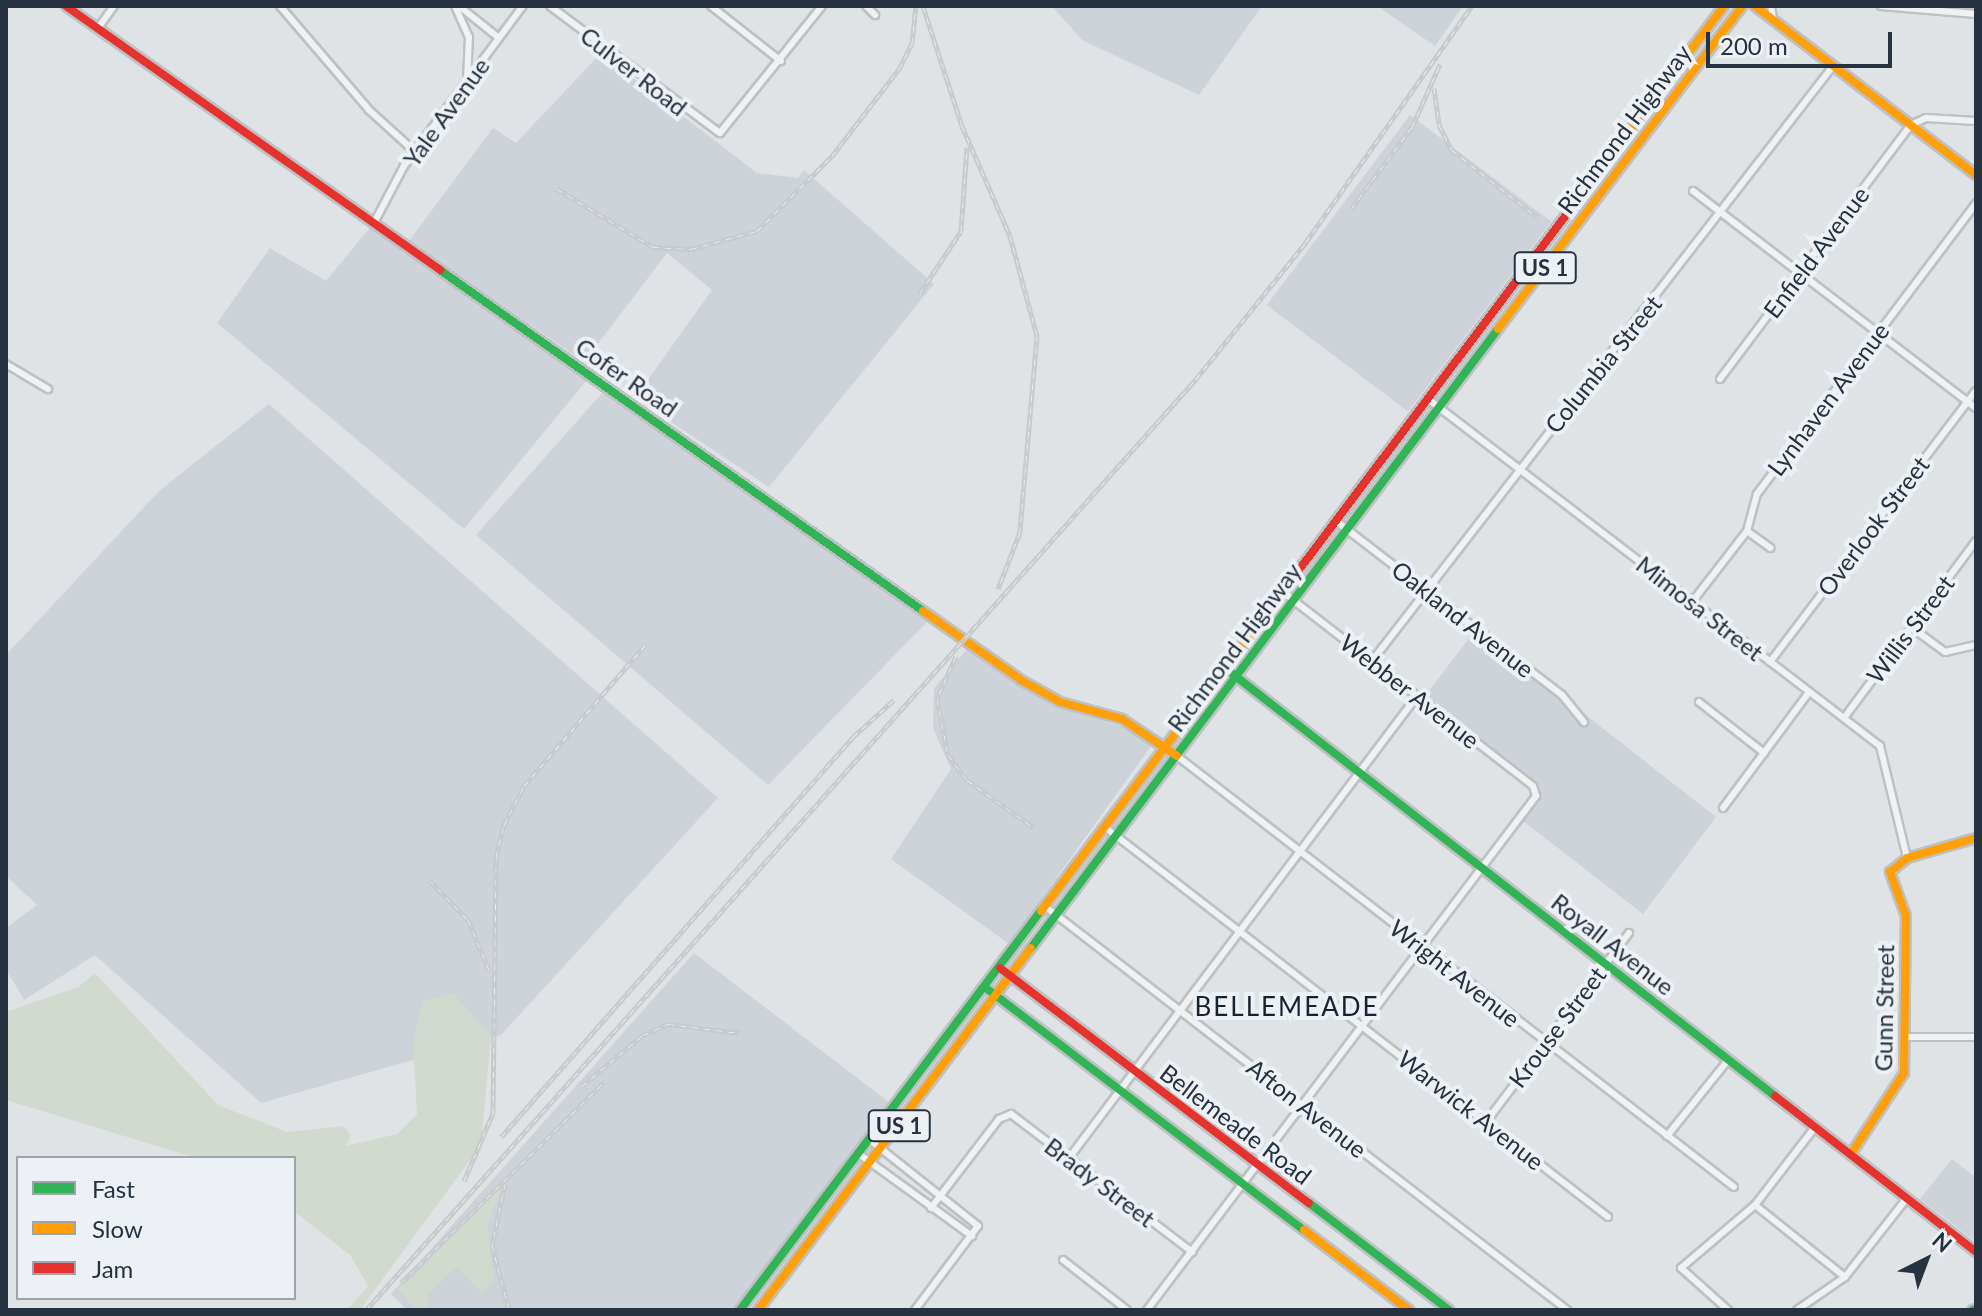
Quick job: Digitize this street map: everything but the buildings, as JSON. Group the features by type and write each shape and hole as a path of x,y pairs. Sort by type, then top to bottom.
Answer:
{"main road":[{"name":"Cofer Road","path":"66,6 375,221 1028,685 1122,719 1177,756"},
{"name":"Richmond Highway","path":"740,1310 986,988 1724,6"},
{"name":"Richmond Highway","path":"758,1310 1742,6"},
{"path":"1755,6 1976,175"},
{"name":"Royall Avenue","path":"1225,668 1976,1252"},
{"path":"1907,858 1976,838"},
{"name":"Gunn Street","path":"1851,1154 1902,1084 1906,916 1889,876 1907,858"},
{"name":"Bellemeade Road","path":"1000,968 1449,1310"},
{"name":"Bellemeade Road","path":"986,988 1409,1310"}],"street":[{"path":"98,28 114,6"},
{"path":"280,6 414,151"},
{"path":"457,6 499,38"},
{"path":"457,6 469,37 466,83"},
{"name":"Yale Avenue","path":"375,221 414,151 523,6"},
{"name":"Culver Road","path":"550,6 720,133 781,61"},
{"path":"711,6 781,61 822,6"},
{"path":"866,6 875,15"},
{"path":"1771,6 1773,19"},
{"path":"1881,6 1951,9 1976,14"},
{"name":"Columbia Street","path":"1372,661 1833,66"},
{"path":"1911,125 1926,118 1976,121"},
{"name":"Enfield Avenue","path":"1720,379 1911,125"},
{"path":"1693,191 1976,408"},
{"name":"Lynhaven Avenue","path":"1692,602 1747,531 1757,494 1976,203"},
{"path":"6,364 48,389"},
{"name":"Overlook Street","path":"1770,662 1976,391"},
{"name":"Mimosa Street","path":"1428,399 1844,718 1887,756 1907,858"},
{"name":"Oakland Avenue","path":"1336,521 1562,695 1584,722"},
{"path":"1747,531 1770,548"},
{"name":"Willis Street","path":"1844,718 1976,541"},
{"name":"Webber Avenue","path":"1283,592 1536,791 1482,868"},
{"path":"1911,627 1945,652 1976,645"},
{"path":"1723,808 1809,692"},
{"path":"1069,1158 1417,696"},
{"path":"1699,702 1764,753"},
{"name":"Wright Avenue","path":"1177,756 1734,1187"},
{"name":"Warwick Avenue","path":"1106,828 1608,1217"},
{"path":"1147,1310 1482,868"},
{"name":"Afton Avenue","path":"1046,907 1567,1310"},
{"name":"Krouse Street","path":"1486,1122 1629,933"},
{"path":"1904,1037 1976,1037"},
{"path":"1667,1136 1729,1059"},
{"name":"Brady Street","path":"941,1195 1007,1114 1192,1252"},
{"path":"1728,1310 1681,1268 1755,1205 1815,1127"},
{"path":"870,1140 976,1222 972,1235 919,1309"},
{"path":"859,1154 972,1235"},
{"path":"931,1208 941,1195"},
{"path":"1797,1310 1845,1277 1907,1198"},
{"path":"1755,1205 1845,1277"},
{"path":"1063,1260 1127,1310"}],"shaded area":[{"path":"1052,6 1262,6 1199,95 1082,40"},
{"path":"1377,6 1463,6 1435,46"},
{"path":"601,53 757,173 798,178 804,170 934,284 769,487 635,398 712,290 667,253 584,362 409,241 493,128 516,143"},
{"path":"1410,115 1551,222 1408,412 1267,305"},
{"path":"373,224 587,380 464,529 217,323 270,248 326,281"},
{"path":"603,392 929,620 768,785 476,535"},
{"path":"269,404 718,798 501,1035 261,1103 95,955 24,1000 6,969 6,928 37,905 6,876 6,655 159,491"},
{"path":"1476,629 1716,817 1643,914 1519,818 1536,791 1422,700"},
{"path":"967,649 1051,705 1130,729 1151,746 1009,944 891,859 951,769 933,728 934,688"},
{"path":"694,953 890,1103 732,1310 407,1310 391,1294"},
{"path":"95,973 218,1105 287,1132 344,1126 351,1135 346,1146 397,1134 417,1114 413,1045 422,1002 453,993 491,1036 481,1145 360,1310 347,1310 368,1286 351,1256 296,1213 296,1156 189,1156 6,1100 6,1012 78,987"},
{"path":"1952,1159 1976,1178 1976,1242 1920,1199"},
{"path":"503,1182 487,1227 494,1281 482,1294 457,1267 427,1295 430,1310 417,1310 398,1289"}],"railway":[{"path":"557,189 653,247 691,249 757,231 832,156 899,69 912,43 916,6"},
{"path":"923,6 962,126 1010,236 1037,336 1020,532 998,589"},
{"path":"366,1310 1196,379 1306,242 1472,6"},
{"path":"1351,209 1412,127 1440,64"},
{"path":"1434,88 1439,125 1452,150 1538,218"},
{"path":"920,293 961,231 967,147"},
{"path":"464,1181 493,1113 496,857 504,825 524,786 646,644"},
{"path":"956,656 937,699 948,755 967,780 1033,827"},
{"path":"501,1137 853,737 894,700"},
{"path":"429,880 468,920 489,970"},
{"path":"582,1086 643,1035 668,1024 739,1033"},
{"path":"401,1283 604,1082"},
{"path":"505,1184 492,1245 509,1310"}],"traffic: fast":[{"path":"440,270 923,611"},
{"path":"1031,948 1498,329"},
{"path":"1225,668 1775,1096"},
{"path":"740,1310 1041,911"},
{"path":"986,988 1304,1230"},
{"path":"1309,1203 1449,1310"}],"traffic: slow":[{"path":"1572,207 1724,6"},
{"path":"1498,329 1742,6"},
{"path":"1755,6 1976,175"},
{"path":"923,611 1021,680 1060,702 1122,719 1177,756"},
{"path":"1041,911 1262,619"},
{"path":"1851,1154 1904,1073 1906,916 1890,872 1907,858 1976,838"},
{"path":"758,1310 1031,948"},
{"path":"1304,1230 1409,1310"}],"traffic: jam":[{"path":"66,6 440,270"},
{"path":"1262,619 1572,207"},
{"path":"1000,968 1309,1203"},
{"path":"1775,1096 1976,1252"}],"district":[{"name":"BELLEMEADE","path":"1287,1007"}]}
